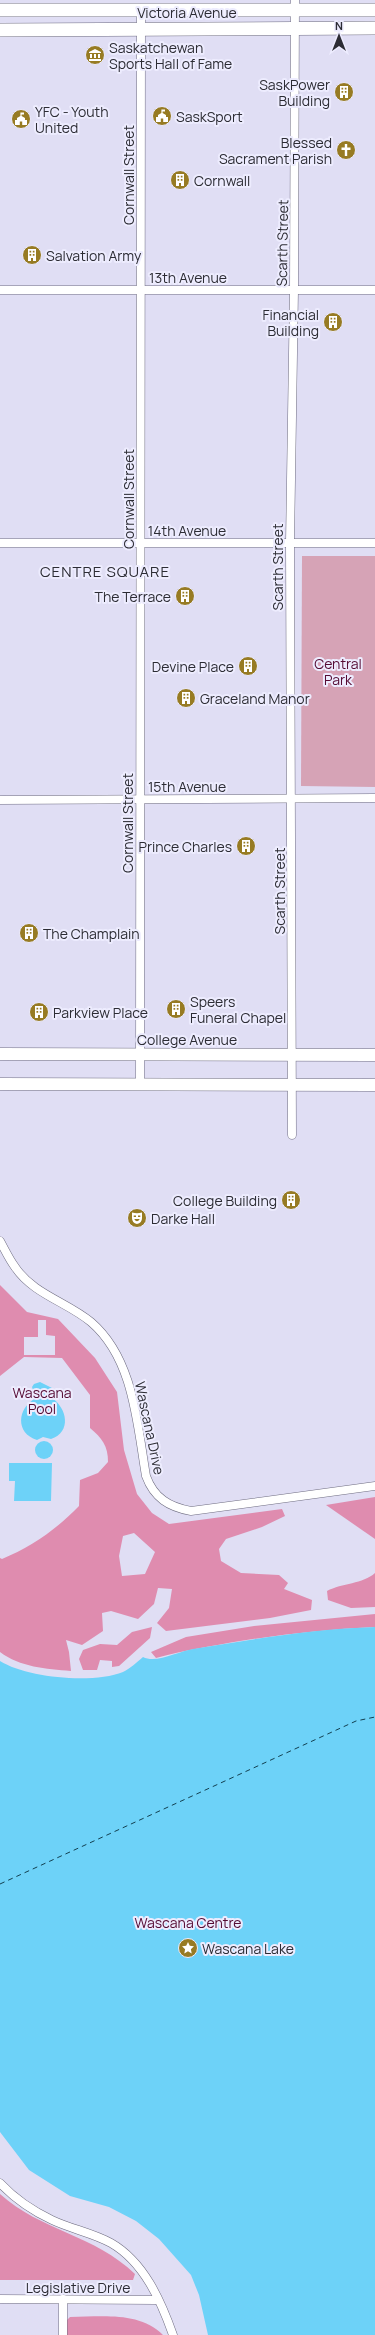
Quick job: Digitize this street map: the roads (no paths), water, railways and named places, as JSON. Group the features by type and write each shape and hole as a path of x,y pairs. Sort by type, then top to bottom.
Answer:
{"main road":[{"name":"Victoria Avenue","path":"0,10 141,10 295,5 375,10"},
{"name":"Victoria Avenue","path":"0,30 141,28 375,28"},
{"name":"College Avenue","path":"0,1054 293,1053 375,1055"},
{"path":"0,1084 375,1085"}],"street":[{"name":"Scarth Street","path":"292,1135 293,1053 290,543 294,290 295,5"},
{"name":"Cornwall Street","path":"140,1084 141,10"},
{"name":"13th Avenue","path":"0,290 375,290"},
{"name":"14th Avenue","path":"0,544 375,543"},
{"name":"15th Avenue","path":"0,800 375,798"},
{"name":"Wascana Drive","path":"0,1241 15,1268 36,1288 91,1322 111,1347 122,1368 133,1400 146,1476 149,1484 162,1501 174,1508 191,1511 375,1486"},
{"path":"0,2183 31,2208 52,2220 77,2228 112,2244 130,2257 146,2276 173,2335"},
{"name":"Legislative Drive","path":"0,2299 157,2300"},
{"path":"63,2300 63,2335"}],"water":[{"path":"40,1382 52,1388 52,1398 61,1408 65,1420 62,1431 58,1436 51,1439 43,1437 37,1440 30,1437 25,1432 21,1420 25,1408 36,1398 32,1387 34,1384"},
{"path":"44,1441 50,1444 53,1450 50,1456 44,1459 38,1456 35,1450 38,1444"},
{"path":"9,1463 52,1463 51,1501 14,1501 15,1481 9,1481"},
{"name":"Wascana Lake","path":"375,1627 375,2335 208,2335 199,2295 191,2275 159,2239 136,2221 109,2207 70,2196 29,2170 0,2132 0,1661 26,1672 60,1677 95,1678 123,1672 143,1657 148,1659 161,1658 187,1650 284,1635"}],"place":[{"name":"Saskatchewan Sports Hall of Fame","path":"95,55"},
{"name":"SaskPower Building","path":"344,92"},
{"name":"SaskSport","path":"162,116"},
{"name":"YFC - Youth United","path":"21,119"},
{"name":"Blessed Sacrament Parish","path":"346,150"},
{"name":"Cornwall","path":"180,180"},
{"name":"Salvation Army","path":"32,255"},
{"name":"Financial Building","path":"333,322"},
{"name":"The Terrace","path":"185,596"},
{"name":"Devine Place","path":"248,666"},
{"name":"Graceland Manor","path":"186,698"},
{"name":"Prince Charles","path":"246,846"},
{"name":"The Champlain","path":"29,933"},
{"name":"Speers Funeral Chapel","path":"176,1009"},
{"name":"Parkview Place","path":"39,1012"},
{"name":"College Building","path":"291,1200"},
{"name":"Darke Hall","path":"137,1218"},
{"name":"Wascana Lake","path":"188,1948"}],"district":[{"name":"CENTRE SQUARE","path":"105,571"}],"park label":[{"name":"Central Park","path":"338,672"},
{"name":"Wascana Pool","path":"42,1400"},
{"name":"Wascana Centre","path":"188,1922"}]}
